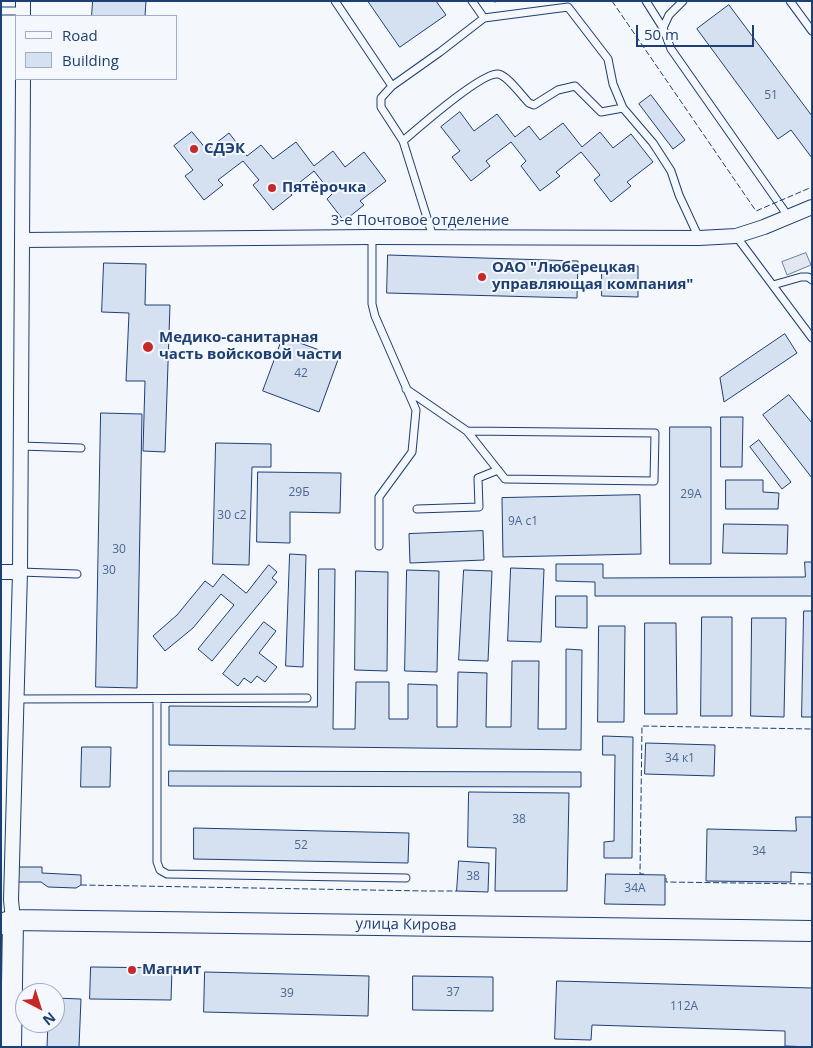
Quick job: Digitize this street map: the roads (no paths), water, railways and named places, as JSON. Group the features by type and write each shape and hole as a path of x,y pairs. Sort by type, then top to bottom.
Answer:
{"main road":[{"name":"улица Кирова","path":"7,922 812,931"},
{"path":"7,922 11,1047"}],"street":[{"path":"7,922 11,900 20,572 23,80"},
{"name":"3-е Почтовое отделение","path":"23,240 372,237 699,238 736,236 764,227 812,207"},
{"path":"1,572 20,572"}],"lane":[{"path":"336,1 392,86"},
{"path":"472,1 484,18"},
{"path":"646,1 663,28 671,48 788,216"},
{"path":"663,28 669,15 683,1"},
{"path":"790,1 812,31"},
{"path":"433,237 403,141 380,107 381,98 392,86 484,18 566,4 608,59 613,84 622,108 653,143 671,171 679,195 699,238"},
{"path":"1,10 23,9"},
{"path":"403,141 456,96 496,73 504,76 529,103 534,105 558,90 575,86 601,112 622,108"},
{"path":"736,236 812,338"},
{"path":"372,237 372,304 375,316 416,410 412,452 379,496 379,546"},
{"path":"773,285 801,277 808,277 812,280"},
{"path":"406,389 467,431 506,480 654,482 655,434 467,431"},
{"path":"21,446 81,448"},
{"path":"417,510 479,507 478,478 498,470"},
{"path":"20,572 77,574"},
{"path":"156,698 157,862 160,870 167,874 406,878"},
{"path":"16,699 307,698"}],"place":[{"name":"СДЭК","path":"194,149"},
{"name":"Пятёрочка","path":"272,188"},
{"name":"ОАО \"Люберецкая управляющая компания\"","path":"482,277"},
{"name":"Медико-санитарная часть войсковой части","path":"148,347"},
{"name":"Магнит","path":"132,970"}]}
